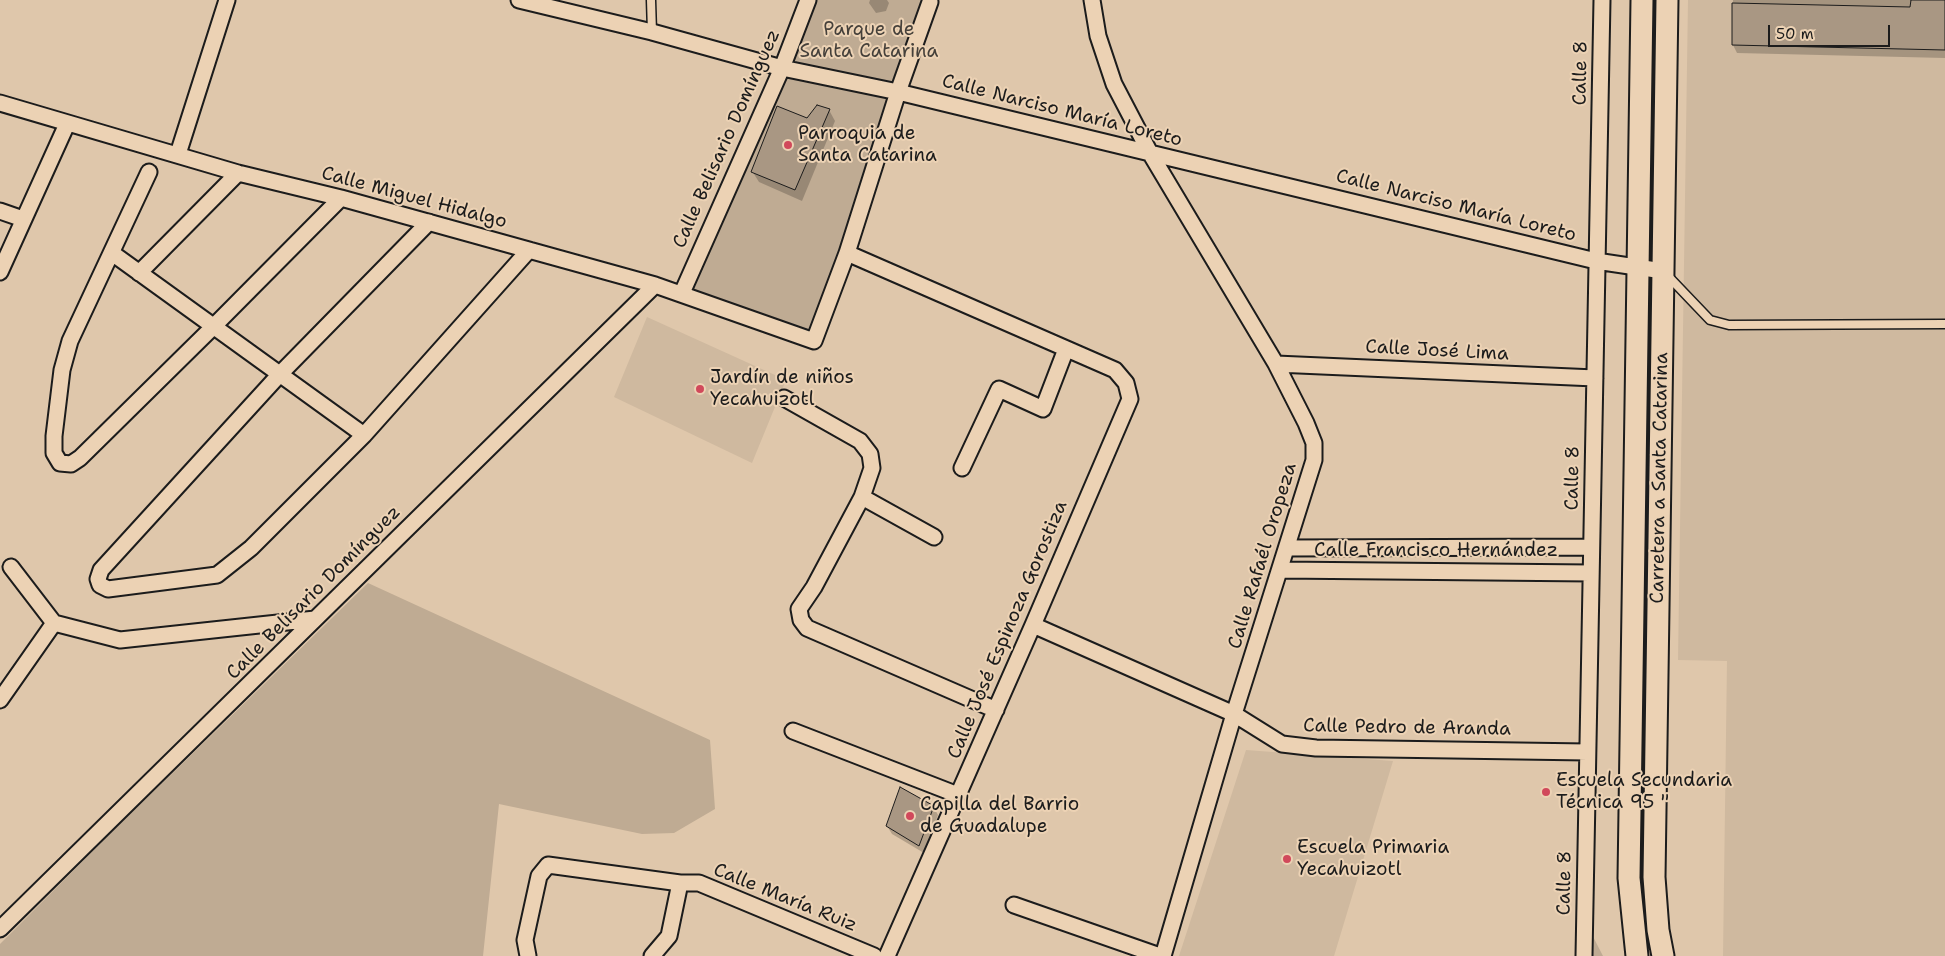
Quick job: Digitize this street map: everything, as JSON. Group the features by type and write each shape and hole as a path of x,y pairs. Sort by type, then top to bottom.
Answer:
{"main road":[{"name":"Carretera a Santa Catarina","path":"1637,956 1629,878 1642,0"},
{"name":"Carretera a Santa Catarina","path":"1663,956 1658,930 1654,877 1667,0"}],"street":[{"path":"178,154 227,0"},
{"name":"Calle Narciso María Loreto","path":"519,0 652,32 782,68 898,92 1596,260 1663,271"},
{"name":"Calle Belisario Domínguez","path":"682,293 782,68 808,0"},
{"name":"Calle Rafaél Oropeza","path":"1092,0 1098,36 1114,84 1150,153 1276,364 1314,443 1314,460 1288,548 1234,714 1162,956"},
{"name":"Calle 8","path":"1584,956 1602,0"},
{"path":"847,253 898,92 930,2"},
{"name":"Calle Miguel Hidalgo","path":"0,103 67,124 238,172 429,222 655,285 814,341 847,253"},
{"path":"0,272 67,124"},
{"path":"149,172 70,341 62,370 54,436 54,453 60,464 70,464 80,458 214,327 340,198"},
{"path":"139,272 238,172"},
{"path":"0,211 24,219"},
{"path":"429,222 280,374 101,570 98,579 100,585 108,589 217,575 251,548 364,435 529,250"},
{"path":"112,253 364,435"},
{"name":"Calle José Espinoza Gorostiza","path":"847,253 1115,370 1126,384 1130,399 1034,625 887,956"},
{"name":"Calle Belisario Domínguez","path":"0,929 655,285"},
{"path":"962,468 998,389 1043,409 1066,349"},
{"name":"Calle José Lima","path":"1276,364 1595,378"},
{"path":"784,398 860,441 870,454 872,468 862,497 814,587 799,609 801,620 807,628 996,710"},
{"path":"862,497 934,537"},
{"name":"Calle Francisco Hernández","path":"1288,548 1591,547"},
{"path":"11,567 54,623 120,640 315,619"},
{"name":"Calle Francisco Hernández","path":"1280,570 1591,572"},
{"path":"0,700 54,623"},
{"name":"Calle Pedro de Aranda","path":"1034,625 1234,714 1282,744 1316,748 1587,752"},
{"path":"794,731 958,795"},
{"name":"Calle María Ruiz","path":"528,956 525,940 539,876 548,865 680,883 699,883 874,956"},
{"path":"652,956 669,936 680,883"},
{"path":"1014,905 1162,956"}],"lane":[{"path":"651,0 652,32"},
{"path":"1663,271 1710,320 1729,325 1945,324"}],"shaded area":[{"path":"1688,0 1945,0 1945,956 1723,956 1727,661 1678,660"},
{"name":"Jardín de niños Yecahuizotl","path":"647,317 786,380 752,463 614,397"},
{"name":"Escuela Primaria Yecahuizotl","path":"1246,750 1393,761 1334,956 1179,956"}],"green space":[{"name":"Parque de Santa Catarina","path":"808,0 926,0 896,90 783,63"},
{"path":"780,64 893,92 813,341 690,296"},
{"path":"368,583 710,740 715,809 674,833 642,834 499,804 483,956 0,956 0,944 111,833"},
{"path":"1585,921 1603,956 1584,956"}],"building":[{"path":"1911,0 1945,0 1945,50 1732,45 1732,3 1910,7"},
{"name":"Parroquia de Santa Catarina","path":"817,105 830,109 795,190 751,172 777,106 807,118"},
{"name":"Capilla del Barrio de Guadalupe","path":"900,787 934,806 919,846 886,826"}],"place":[{"name":"Parroquia de Santa Catarina","path":"788,145"},
{"name":"Jardín de niños Yecahuizotl","path":"700,389"},
{"name":"Escuela Secundaria Técnica 95 \"","path":"1546,792"},
{"name":"Capilla del Barrio de Guadalupe","path":"910,816"},
{"name":"Escuela Primaria Yecahuizotl","path":"1287,859"}]}
